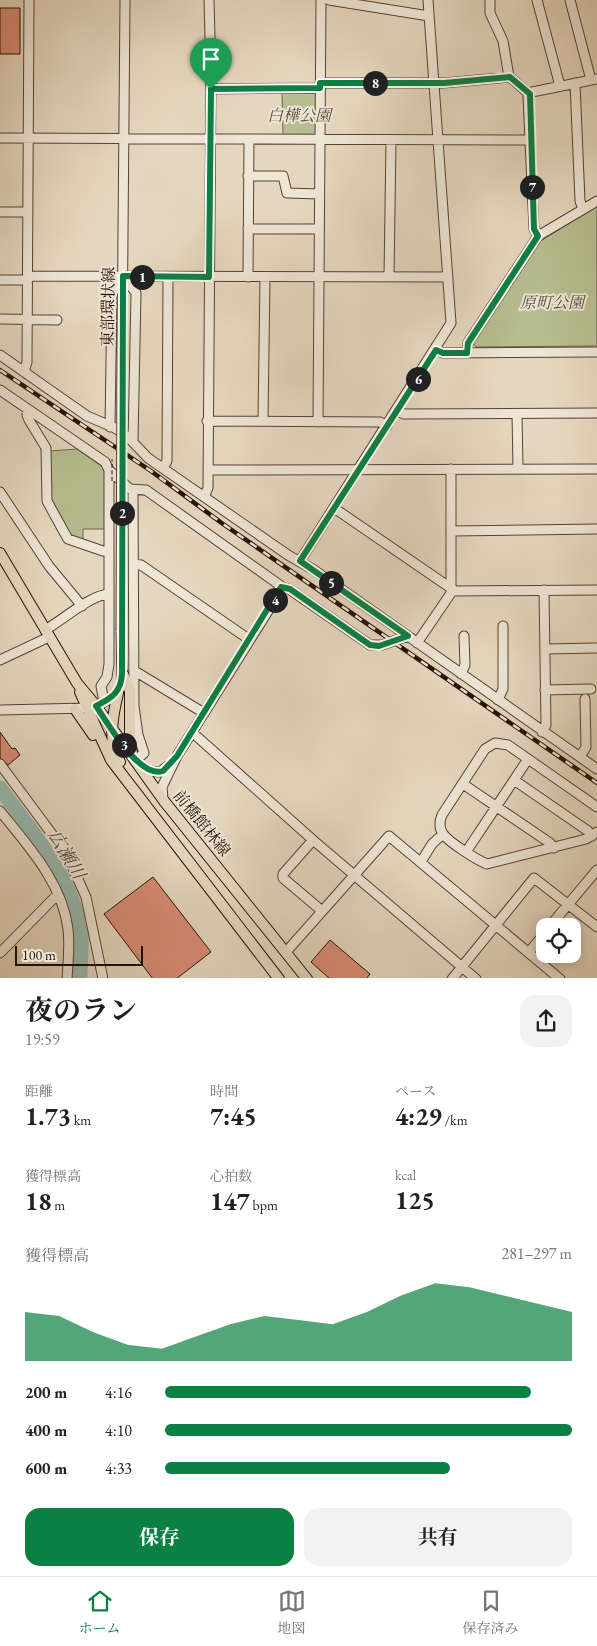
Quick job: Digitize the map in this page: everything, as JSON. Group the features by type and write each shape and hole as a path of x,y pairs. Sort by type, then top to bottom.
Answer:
{"main road":[{"name":"前橋館林線","path":"0,553 78,684 96,705 164,801 307,978"},
{"path":"122,674 130,691 130,743 136,761"},
{"path":"118,692 113,729 116,756 150,809"},
{"name":"前橋館林線","path":"96,705 111,760 279,978"},
{"path":"75,709 111,760"}],"street":[{"path":"24,372 27,362 29,0"},
{"name":"東部環状線","path":"118,692 122,685 125,0"},
{"path":"204,497 208,488 207,421 211,141 210,0"},
{"path":"318,422 321,0"},
{"path":"329,0 356,2 429,16"},
{"path":"300,561 452,323 428,0"},
{"path":"490,0 490,13 503,41 509,77 530,94"},
{"path":"537,0 560,86"},
{"path":"530,94 594,79 570,0"},
{"path":"211,89 435,83 509,77"},
{"path":"575,83 580,202 583,209"},
{"path":"530,94 534,229 538,236"},
{"path":"0,138 211,141 530,140"},
{"path":"248,277 249,140"},
{"path":"389,277 391,141"},
{"path":"248,176 283,176 287,193 319,194"},
{"path":"467,353 468,343 538,236 597,201"},
{"path":"0,212 28,212"},
{"path":"248,229 319,229"},
{"path":"0,280 123,276 448,278"},
{"path":"110,427 112,294 123,276"},
{"path":"123,276 136,293 133,442"},
{"path":"163,468 166,461 168,277"},
{"path":"263,421 264,277"},
{"path":"0,319 57,320"},
{"path":"436,350 443,353 597,352"},
{"path":"0,355 87,416 110,427 133,442 144,455 288,556 300,561 597,769"},
{"path":"0,390 105,462 109,470 130,490 146,490 280,583 281,587"},
{"path":"29,410 27,416 46,448 47,501 64,532 68,539 103,551 109,551"},
{"path":"397,411 404,414 597,413"},
{"path":"517,414 518,469"},
{"path":"207,421 380,422 387,426"},
{"path":"208,470 597,469"},
{"path":"96,705 108,670 109,470"},
{"path":"417,643 452,590 451,470"},
{"path":"133,490 134,715 144,754 136,761 150,771 160,772 177,756"},
{"path":"0,492 49,566 82,606"},
{"path":"334,508 452,590 597,590"},
{"path":"453,531 597,529"},
{"path":"134,564 141,565 250,640"},
{"path":"281,587 290,589 370,645 379,646 408,636"},
{"path":"164,801 161,795 162,787 177,756 281,587"},
{"path":"542,732 546,725 544,590"},
{"path":"0,660 47,634 82,606 103,594 109,594"},
{"path":"498,700 503,689 503,626"},
{"path":"461,674 465,664 464,636"},
{"path":"545,649 597,648"},
{"path":"134,672 204,713"},
{"path":"545,690 591,689"},
{"path":"0,710 75,709 96,705 118,692"},
{"path":"580,758 586,747 585,699"},
{"path":"192,733 313,840 476,978"},
{"path":"594,834 554,848 484,864 443,834 440,818 485,749 492,744 505,743 597,807"},
{"path":"466,852 528,759"},
{"path":"0,764 61,844 70,860 86,896 103,978"},
{"path":"514,780 594,834"},
{"path":"463,784 550,842 554,848"},
{"path":"0,810 44,868 58,894 68,927 67,978"},
{"path":"421,862 432,844 443,834"},
{"path":"286,952 389,836 560,978"},
{"path":"313,840 283,874 283,878 322,911"},
{"path":"557,918 597,870"},
{"path":"452,978 534,878 597,927"},
{"path":"0,953 58,894"},
{"path":"529,952 536,944"}],"green space":[{"name":"白樺公園","path":"314,92 317,95 317,134 314,136 283,136 282,93"},
{"name":"原町公園","path":"597,206 597,346 476,347 473,343 539,242"},
{"path":"77,449 104,468 106,472 106,529 83,529 83,541 70,536 51,501 49,451"}],"building":[{"path":"0,8 20,8 20,54 0,54"},
{"path":"0,732 12,749 15,748 20,755 8,765 0,758"},
{"path":"153,877 211,952 177,978 152,978 104,914"},
{"path":"330,940 370,974 367,978 329,978 311,962"}],"waterway":[{"name":"広瀬川","path":"0,788 50,858 70,895 77,915 81,936 80,978"}],"railway":[{"path":"0,370 151,471 223,524 597,783"}],"route":[{"path":"510,77 530,94 528,96 534,229 538,236 468,343 467,353 443,353 436,350 300,561 408,636 379,646 370,645 290,589 281,587 280,592 186,743 165,770 156,772 139,765 96,706 112,697 122,685 123,276 209,277 211,89 320,88 320,83 444,83 510,77"}]}
